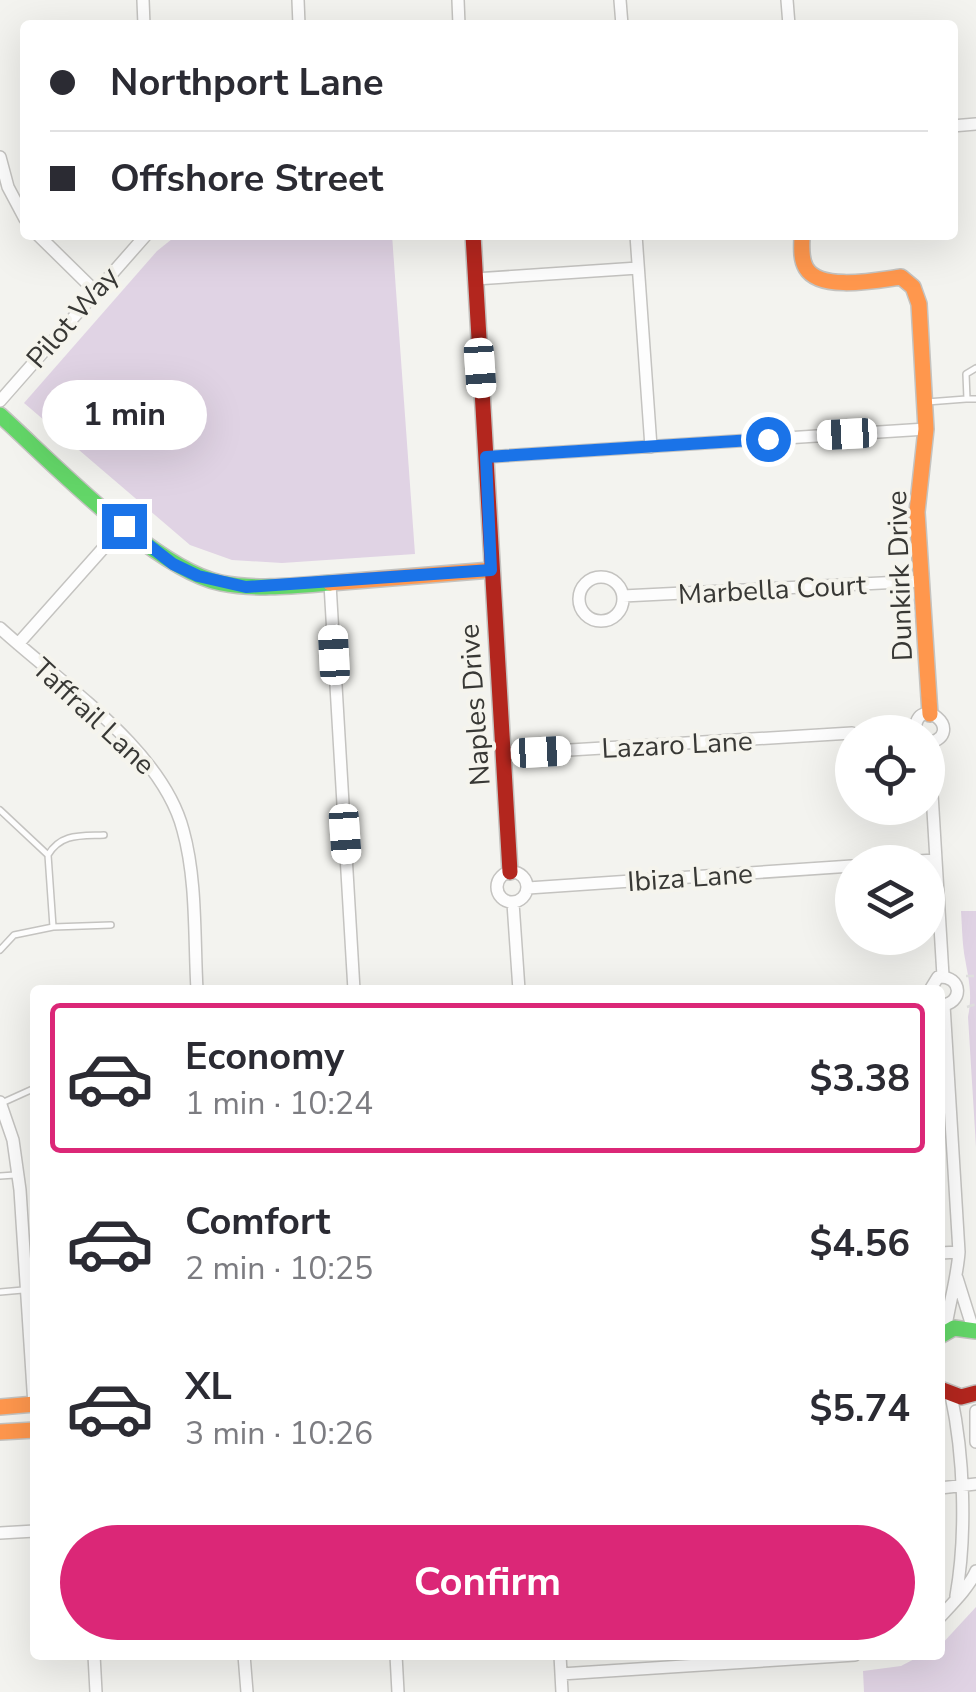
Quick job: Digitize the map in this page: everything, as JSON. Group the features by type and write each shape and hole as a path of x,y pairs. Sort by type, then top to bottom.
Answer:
{"street":[{"path":"0,157 8,187 20,210"},
{"path":"43,240 94,291"},
{"name":"Pilot Way","path":"0,401 141,240"},
{"name":"Naples Drive","path":"472,240 510,872"},
{"path":"636,240 651,447"},
{"name":"Dunkirk Drive","path":"802,240 804,266 814,278 828,282 900,278 913,287 919,304 926,430 918,512 930,714"},
{"path":"475,279 638,268"},
{"path":"0,414 124,526 173,564 222,583 266,588 491,570"},
{"path":"486,457 926,430"},
{"path":"18,644 124,526"},
{"name":"Marbella Court","path":"623,596 921,581"},
{"path":"330,584 354,985"},
{"name":"Taffrail Lane","path":"0,628 143,756 173,801 189,856 197,985"},
{"name":"Lazaro Lane","path":"502,754 835,735"},
{"name":"Ibiza Lane","path":"528,888 835,867"},
{"path":"510,872 524,878 528,888 521,900 512,902 497,891 501,876 510,872"},
{"path":"512,902 519,985"},
{"path":"941,955 942,976"},
{"path":"932,985 942,976 952,978 959,990 956,999 945,1004"},
{"path":"945,1093 959,1252 957,1278 945,1320"},
{"path":"0,1103 13,1140 18,1174 30,1309"},
{"path":"945,1253 959,1252"},
{"path":"957,1278 974,1330"},
{"path":"945,1333 964,1327 974,1330"},
{"path":"946,1392 961,1397 976,1393"},
{"path":"946,1392 958,1426 963,1556 956,1596"},
{"path":"0,1407 30,1404"},
{"path":"976,1411 976,1442"},
{"path":"0,1432 30,1430"},
{"path":"945,1488 976,1484"},
{"path":"0,1533 30,1531"},
{"path":"945,1610 970,1586 976,1571"},
{"path":"94,1660 96,1692"},
{"path":"244,1660 246,1692"},
{"path":"396,1660 398,1692"},
{"path":"560,1660 562,1692"},
{"path":"561,1674 778,1660"}],"lane":[{"path":"966,399 966,374 976,368"},
{"path":"924,402 976,399"},
{"path":"0,810 48,856"},
{"path":"53,927 48,856 68,836 104,835"},
{"path":"0,950 14,935 53,927 111,925"},
{"path":"0,1103 30,1090"},
{"path":"0,1176 18,1174"},
{"path":"21,1204 30,1203"},
{"path":"0,1292 26,1290"}],"path":[{"path":"966,976 976,976"},
{"path":"967,1007 976,1004"}],"shaded area":[{"path":"171,240 392,240 415,554 282,563 232,560 190,545 24,403"},
{"path":"961,911 976,911 976,1147 970,992"},
{"path":"976,1607 976,1692 864,1692 863,1671 901,1666 912,1660 945,1660 945,1641"}],"traffic: fast":[{"path":"0,415 105,512 194,574 248,586 330,583"},
{"path":"945,1333 954,1328 976,1331"}],"traffic: slow":[{"path":"802,240 803,260 813,275 850,283 901,277 913,287 919,304 926,429 917,512 930,714"},
{"path":"330,583 491,570"},
{"path":"0,1407 30,1404"},
{"path":"0,1432 30,1430"}],"traffic: jam":[{"path":"473,240 510,872"},
{"path":"945,1391 961,1397 976,1393"}],"route":[{"path":"124,526 173,564 198,576 246,587 491,570 486,457 768,439"}]}
